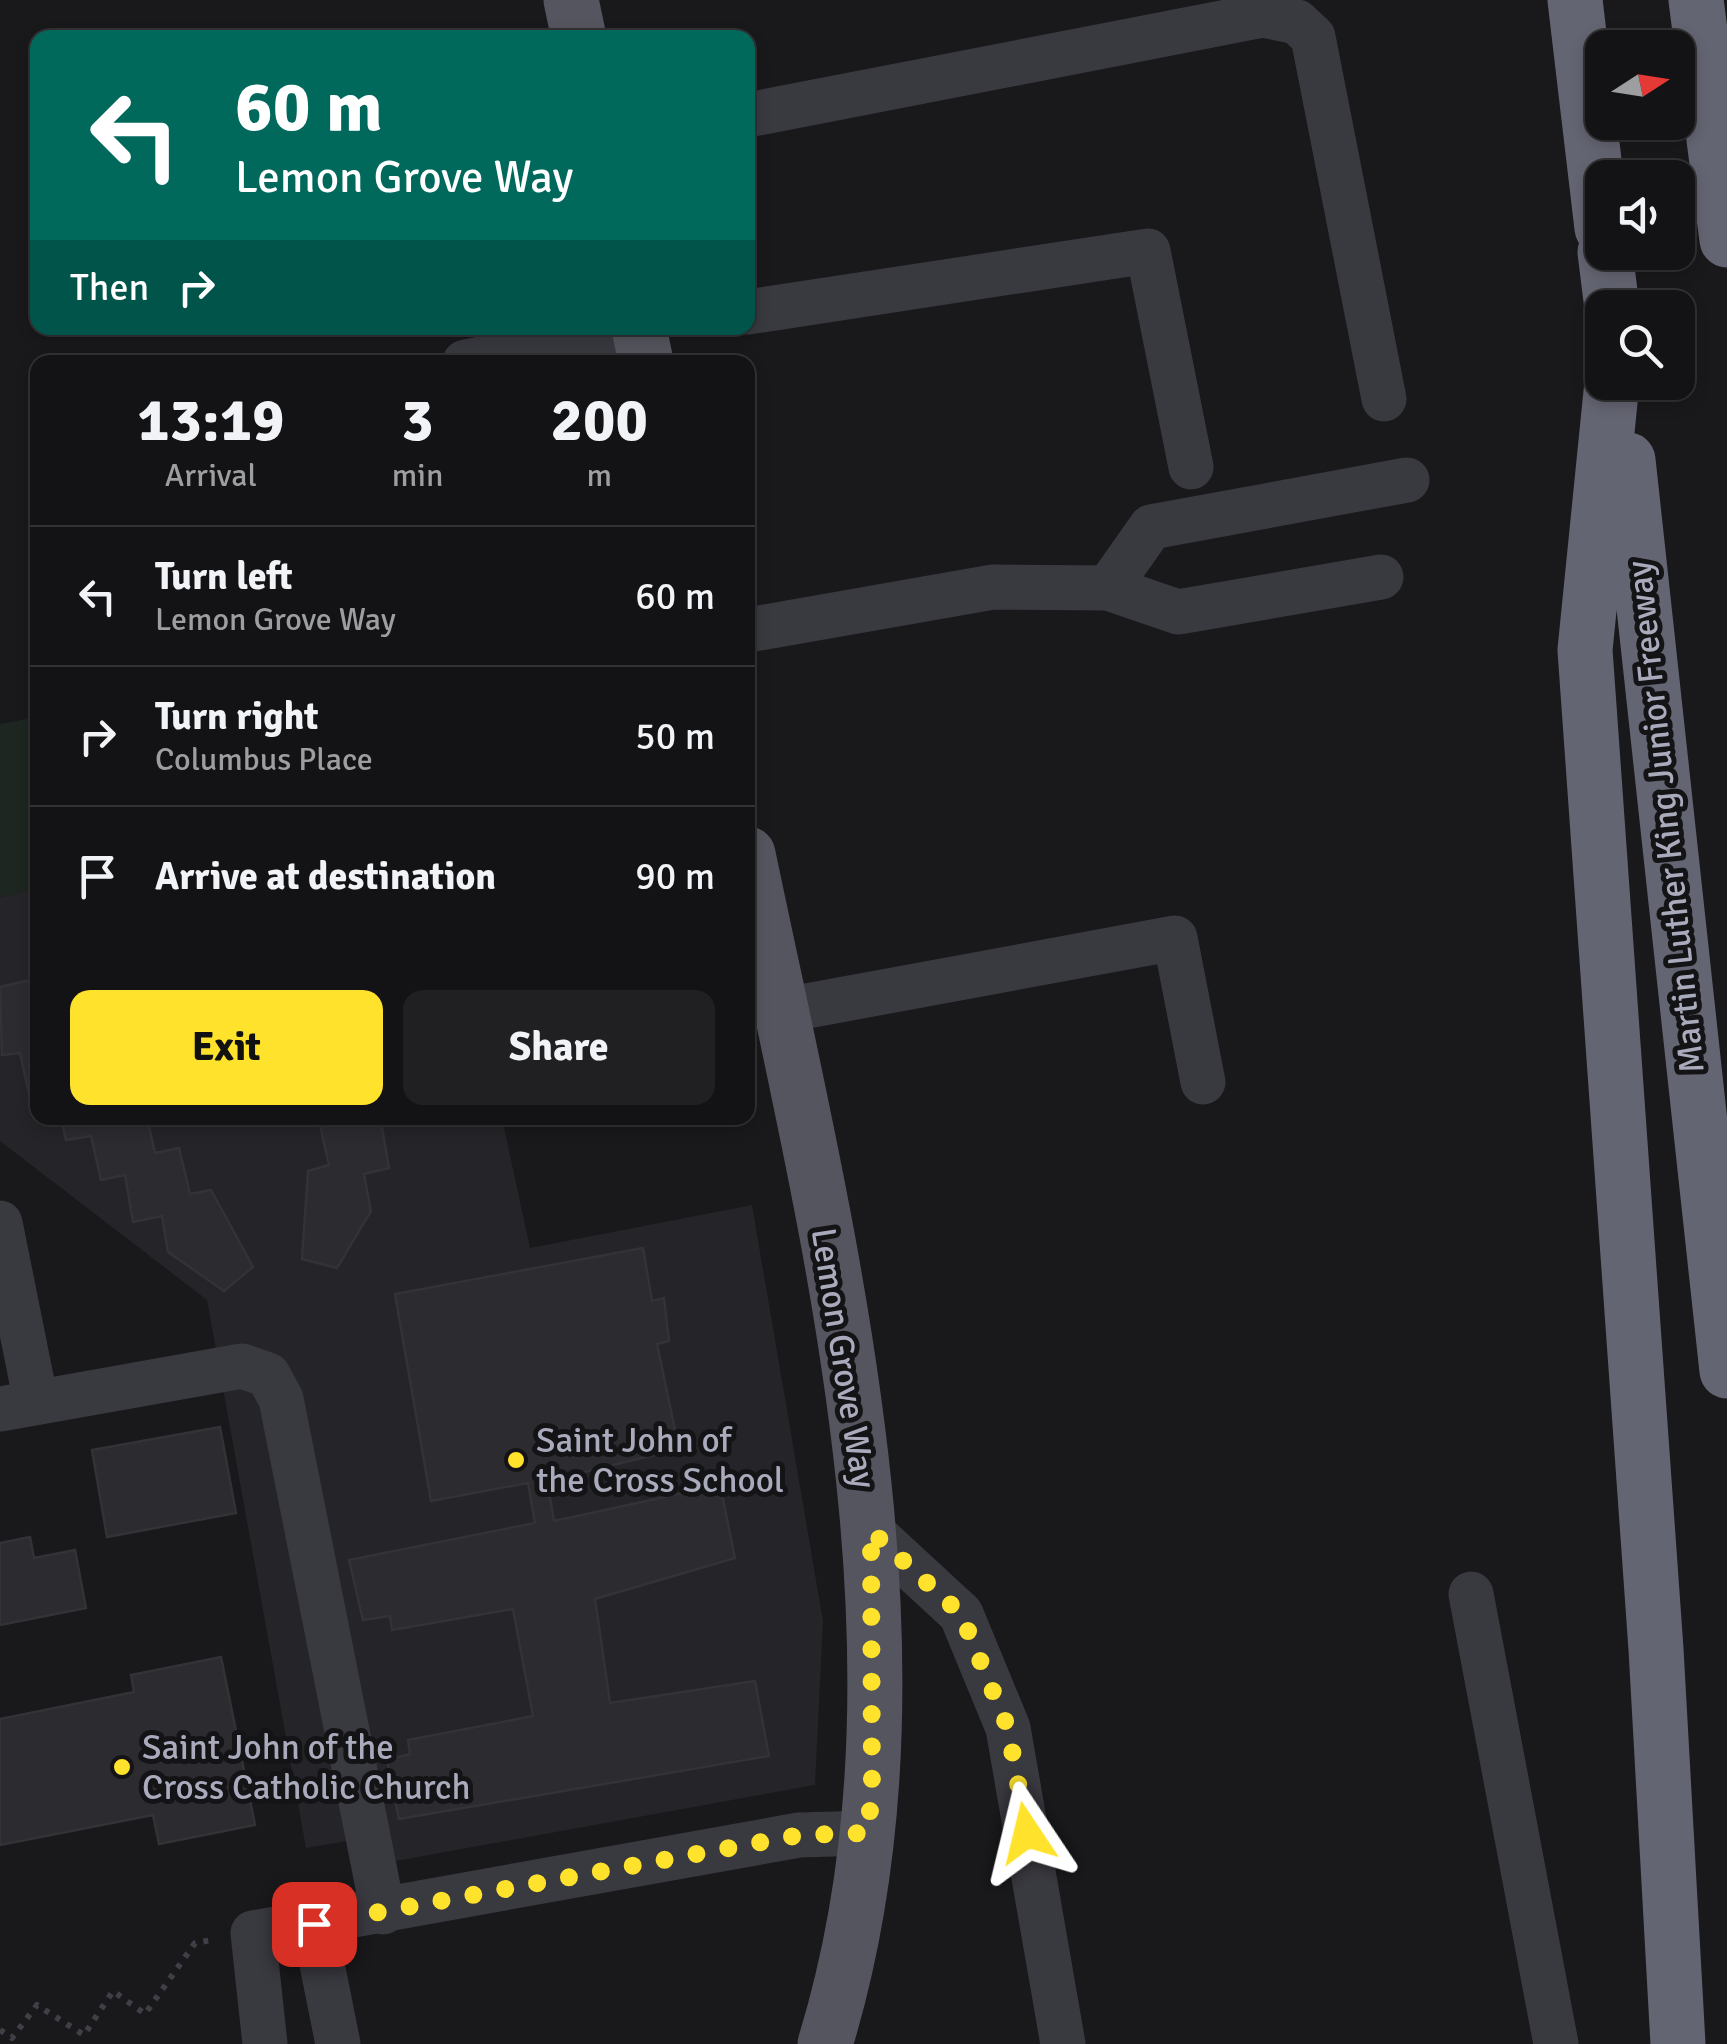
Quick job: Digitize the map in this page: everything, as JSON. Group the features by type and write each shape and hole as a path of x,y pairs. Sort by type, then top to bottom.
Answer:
{"highway":[{"path":"1576,0 1594,160"},
{"path":"1696,0 1727,240"},
{"path":"1610,400 1585,650 1656,1649 1678,2044"},
{"name":"Martin Luther King Junior Freeway","path":"1622,400 1654,728 1727,1371"}],"main road":[{"path":"571,0 577,30"},
{"name":"Lemon Grove Way","path":"755,888 840,1310 871,1531 872,1796 866,1867 842,1990 825,2044"}],"street":[{"path":"755,114 1263,16 1297,22 1313,36 1384,398"},
{"path":"755,311 1148,251 1192,467"},
{"path":"501,355 604,335"},
{"path":"1108,588 1152,527 1407,480"},
{"path":"755,629 993,586 1108,588 1178,612 1381,577"},
{"path":"780,1011 1175,938 1203,1082"},
{"path":"0,1223 18,1405 242,1366 268,1375 280,1398 383,1912"},
{"path":"871,1531 961,1614 1008,1728 1063,2044"},
{"path":"1472,1594 1556,2044"},
{"path":"265,2044 253,1933 800,1835 867,1833"},
{"path":"314,1924 338,2044"}],"path":[{"path":"0,2030 12,2038 37,2004 84,2035 114,1991 145,2014 195,1943 253,1933"}],"shaded area":[{"path":"30,718 30,891 0,897 0,724"},
{"name":"Saint John of the Cross School","path":"30,891 30,1125 504,1125 530,1248 752,1205 823,1621 815,1785 396,1861 389,1834 306,1848 207,1300 0,1141 0,897"}],"building":[{"path":"30,980 30,1098 20,1053 2,1055 0,987"},
{"path":"63,1125 149,1125 155,1153 179,1148 190,1194 211,1190 253,1267 224,1291 168,1252 162,1216 133,1222 125,1175 101,1180 91,1136 66,1140"},
{"path":"320,1125 382,1125 389,1168 364,1174 371,1211 337,1268 302,1259 308,1171 329,1165"},
{"path":"643,1248 652,1301 664,1298 669,1341 657,1344 679,1449 547,1481 554,1521 720,1485 735,1558 595,1599 610,1703 755,1681 769,1756 399,1819 387,1760 410,1754 408,1740 533,1716 513,1609 392,1630 390,1616 363,1620 349,1560 535,1523 528,1483 431,1501 395,1294"},
{"path":"220,1427 236,1513 107,1537 92,1450"},
{"path":"30,1537 34,1558 75,1550 86,1608 0,1625 0,1543"},
{"name":"Saint John of the Cross Catholic Church","path":"221,1657 255,1825 159,1844 153,1815 0,1845 0,1719 134,1692 131,1675"}],"place":[{"name":"Saint John of the Cross School","path":"516,1460"},
{"name":"Saint John of the Cross Catholic Church","path":"122,1767"}],"route":[{"path":"314,1924 800,1835 867,1833 872,1796 871,1531 961,1614 1008,1728 1027,1833"}]}
